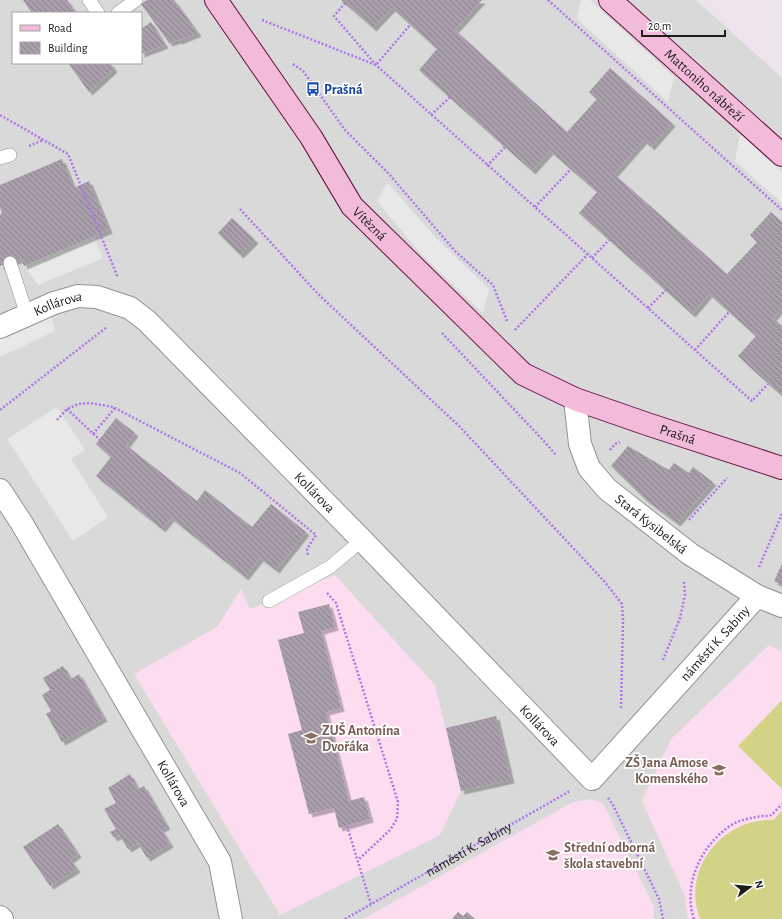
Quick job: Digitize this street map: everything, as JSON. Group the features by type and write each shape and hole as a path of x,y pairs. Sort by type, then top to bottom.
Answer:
{"street":[{"name":"Vítězná","path":"216,0 311,137 352,206 523,374 575,399"},
{"name":"Mattoniho nábřeží","path":"610,0 782,155"},
{"name":"Kollárova","path":"0,327 54,303 78,296 97,297 139,315 362,540 592,779"},
{"name":"Prašná","path":"575,399 782,468"},
{"name":"Stará Kysibelská","path":"575,399 580,444 589,468 607,489 690,554 757,596 782,606"},
{"name":"Kollárova","path":"0,490 21,522 220,862 231,919"},
{"name":"náměstí K. Sabiny","path":"592,779 757,596"}],"lane":[{"path":"89,0 97,12"},
{"path":"119,12 136,0"},
{"path":"10,263 27,315"},
{"path":"269,601 330,567 362,540"}],"path":[{"path":"548,0 782,210"},
{"path":"345,3 334,16 376,65 487,166 752,401 768,384"},
{"path":"256,18 376,65"},
{"path":"376,65 410,25"},
{"path":"292,63 303,71 344,130 389,174 455,251 492,285 509,326"},
{"path":"431,115 450,97"},
{"path":"0,115 68,154 139,315 0,410"},
{"path":"487,166 505,147"},
{"path":"534,208 571,169"},
{"path":"240,209 318,295 459,426 604,581 622,604 624,620 620,697 622,745"},
{"path":"592,258 609,240"},
{"path":"512,333 588,254"},
{"path":"648,308 666,290"},
{"path":"695,350 729,312"},
{"path":"57,420 67,409 78,404 90,403 115,408 240,473 316,535 307,550 313,576 336,603 398,802 397,819 390,830 358,860"},
{"path":"93,434 115,408"},
{"path":"67,409 100,440"},
{"path":"686,524 731,473"},
{"path":"756,573 782,514"},
{"path":"662,667 665,653 680,618 685,595 684,581 680,567 690,554"},
{"path":"592,779 613,805 659,899 663,919"},
{"name":"náměstí K. Sabiny","path":"345,919 592,779"},
{"path":"694,919 691,910 690,893 692,879 701,858 710,844 720,834 734,824 746,819 771,815 782,804"},
{"path":"347,826 371,904"}],"shaded area":[{"path":"0,0 696,0 782,78 782,919 0,919"},
{"path":"581,0 590,0 674,77 668,102 577,19"},
{"path":"740,134 782,172 782,203 735,161"},
{"path":"389,184 436,238 489,289 483,313 422,255 377,201 386,185"},
{"path":"94,237 103,258 38,285 24,266"},
{"path":"50,311 55,331 0,357 0,334"},
{"path":"57,407 85,450 71,459 108,517 73,541 7,439"},
{"name":"ZUŠ Antonína Dvořáka","path":"335,575 435,685 461,791 440,835 280,915 134,674 217,627 241,589 250,609"},
{"name":"ZŠ Jana Amose Komenského","path":"769,645 782,651 782,919 688,919 684,894 642,801 671,739"},
{"path":"782,700 782,789 738,746"},
{"name":"Střední odborná škola stavební","path":"591,799 603,803 654,907 654,919 363,919 573,802"},
{"path":"782,811 782,919 700,919 696,901 696,883 701,866 710,850 722,838 737,828 754,822 773,820"}],"building":[{"path":"23,0 67,0 75,12 31,12"},
{"path":"147,0 174,0 198,33 179,41 169,43 141,4"},
{"path":"341,0 482,0 455,30 567,132 597,99 589,92 610,68 672,123 651,147 644,140 614,174 727,274 757,242 750,235 771,212 782,222 782,307 773,318 782,326 782,396 738,356 756,336 709,294 692,314 579,213 597,192 550,151 532,171 419,70 437,49 392,8 373,28"},
{"path":"151,22 165,45 142,54 142,28"},
{"path":"69,64 111,64 114,69 89,92"},
{"path":"62,159 74,188 89,181 109,230 24,266 21,259 0,266 0,215 2,213 0,207 0,185"},
{"path":"232,218 255,240 240,255 218,233"},
{"path":"116,418 135,433 126,445 197,501 205,490 252,527 271,504 306,532 276,570 260,558 245,577 171,518 162,529 96,476 111,457 96,444"},
{"path":"628,446 669,470 674,463 689,473 693,467 713,482 677,523 646,500 611,466"},
{"path":"782,564 782,585 774,581"},
{"path":"329,604 335,627 321,631 341,708 326,712 349,801 364,797 370,819 339,828 334,808 309,814 288,734 302,730 278,640 304,633 298,612"},
{"path":"63,666 71,679 79,674 104,718 62,742 46,714 51,711 42,695 50,690 43,678"},
{"path":"496,716 511,780 461,791 446,728"},
{"path":"130,774 138,789 144,786 167,826 161,829 170,844 147,858 138,843 128,849 119,835 114,838 110,832 116,829 104,809 116,803 108,788"},
{"path":"58,824 78,854 70,860 77,869 50,886 23,847"},
{"path":"458,912 463,916 467,912 475,919 452,919"}],"place":[{"name":"Prašná","path":"313,89"},
{"name":"ZUŠ Antonína Dvořáka","path":"311,738"},
{"name":"ZŠ Jana Amose Komenského","path":"719,770"},
{"name":"Střední odborná škola stavební","path":"553,855"}]}
